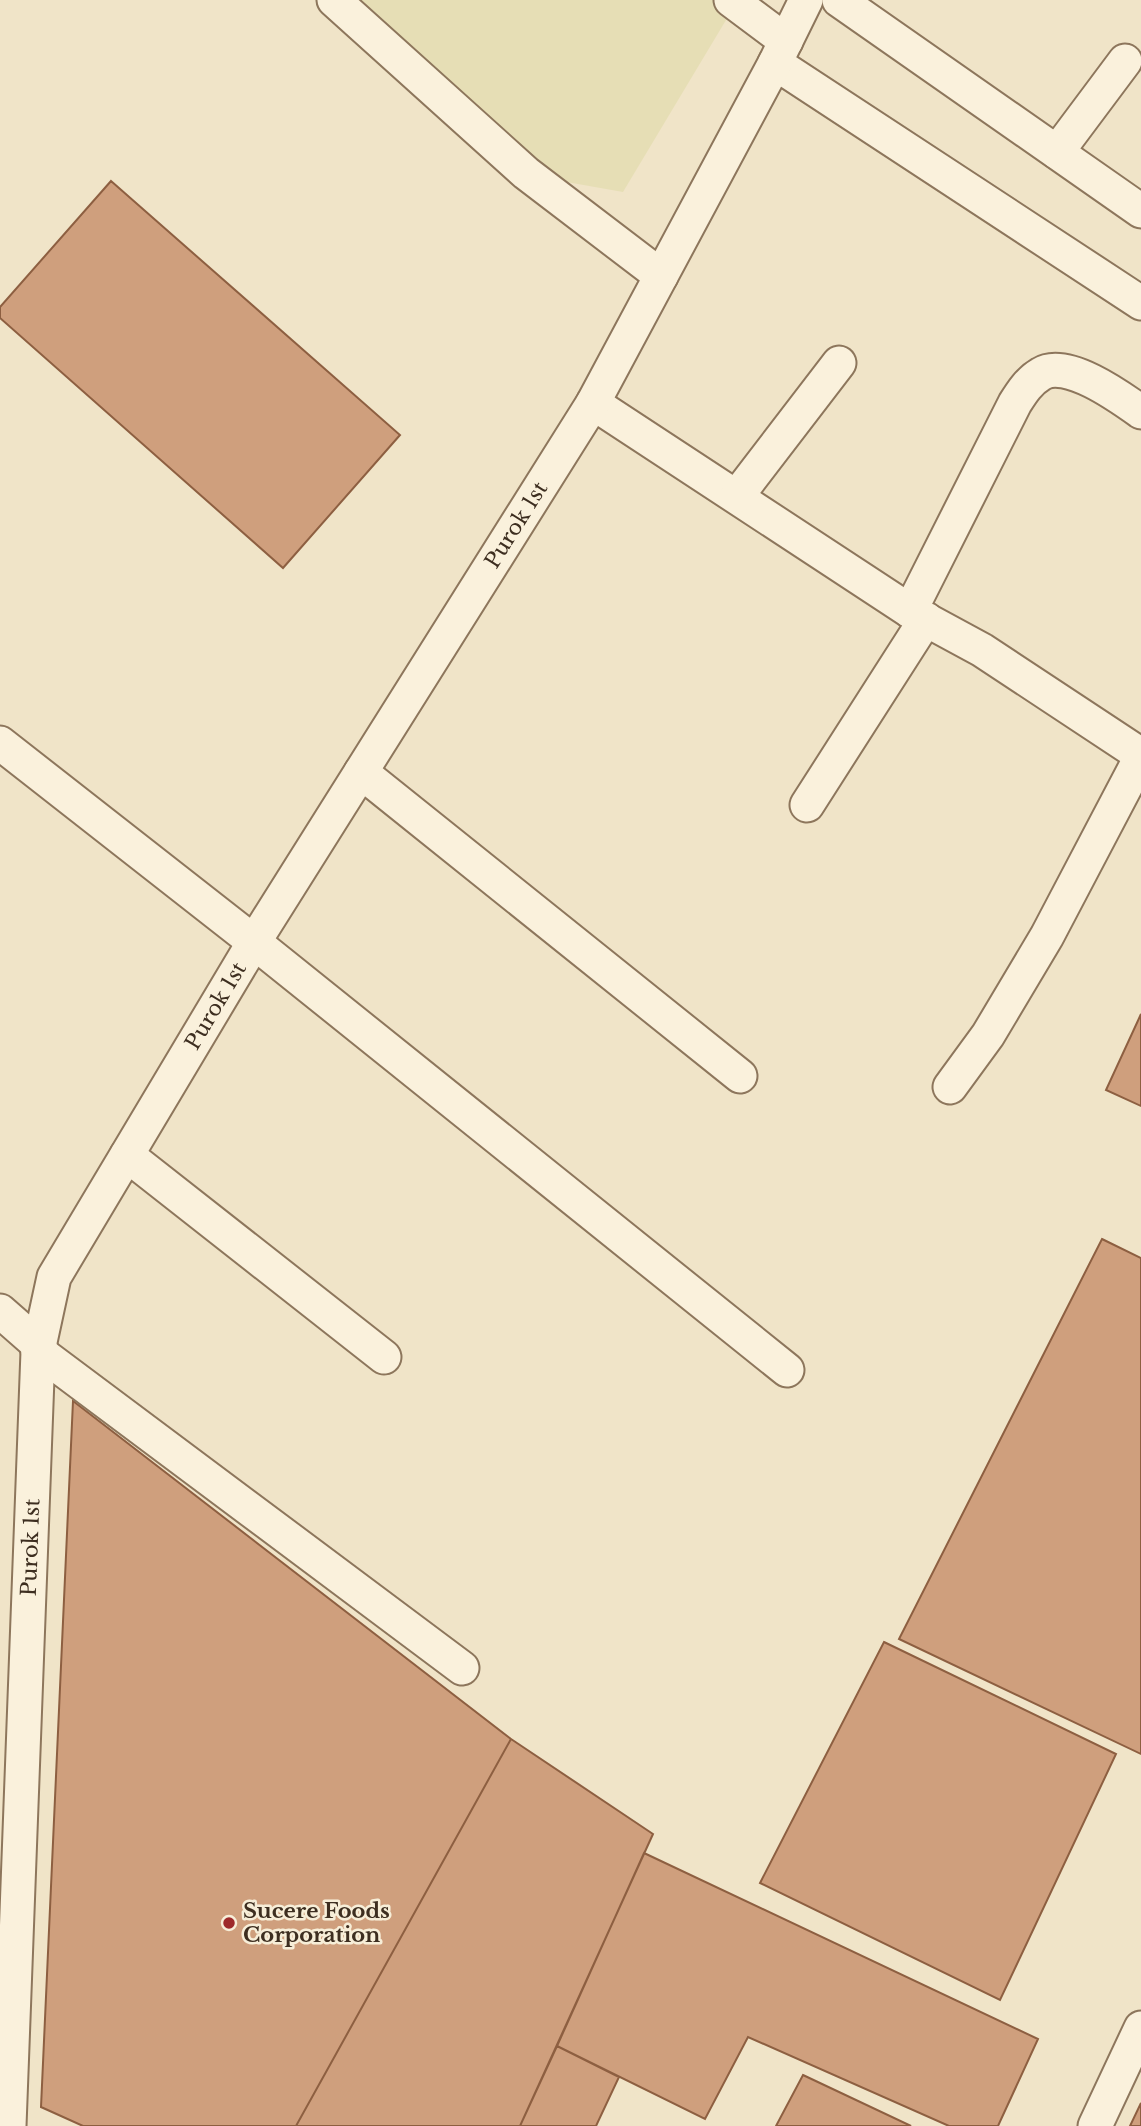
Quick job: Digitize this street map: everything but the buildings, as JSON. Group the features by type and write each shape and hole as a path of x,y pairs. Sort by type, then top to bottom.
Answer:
{"street":[{"path":"334,0 526,173 661,276"},
{"path":"731,0 780,52 1141,303"},
{"name":"Purok 1st","path":"9,2126 39,1348 54,1277 254,942 593,403 806,0"},
{"path":"839,0 1141,211"},
{"path":"1057,152 1125,61"},
{"path":"737,496 839,363"},
{"path":"807,805 918,615 1015,403 1029,383 1043,372 1061,369 1105,387 1141,412"},
{"path":"593,403 918,615 982,650 1141,756 1047,936 988,1035 950,1087"},
{"path":"0,743 254,942 787,1370"},
{"path":"360,772 740,1076"},
{"path":"127,1155 384,1357"},
{"path":"0,1311 39,1348 462,1668"},
{"path":"1095,2126 1141,2028"}],"shaded area":[{"path":"358,0 738,0 623,192 561,181"}],"place":[{"name":"Sucere Foods Corporation","path":"229,1923"}]}
